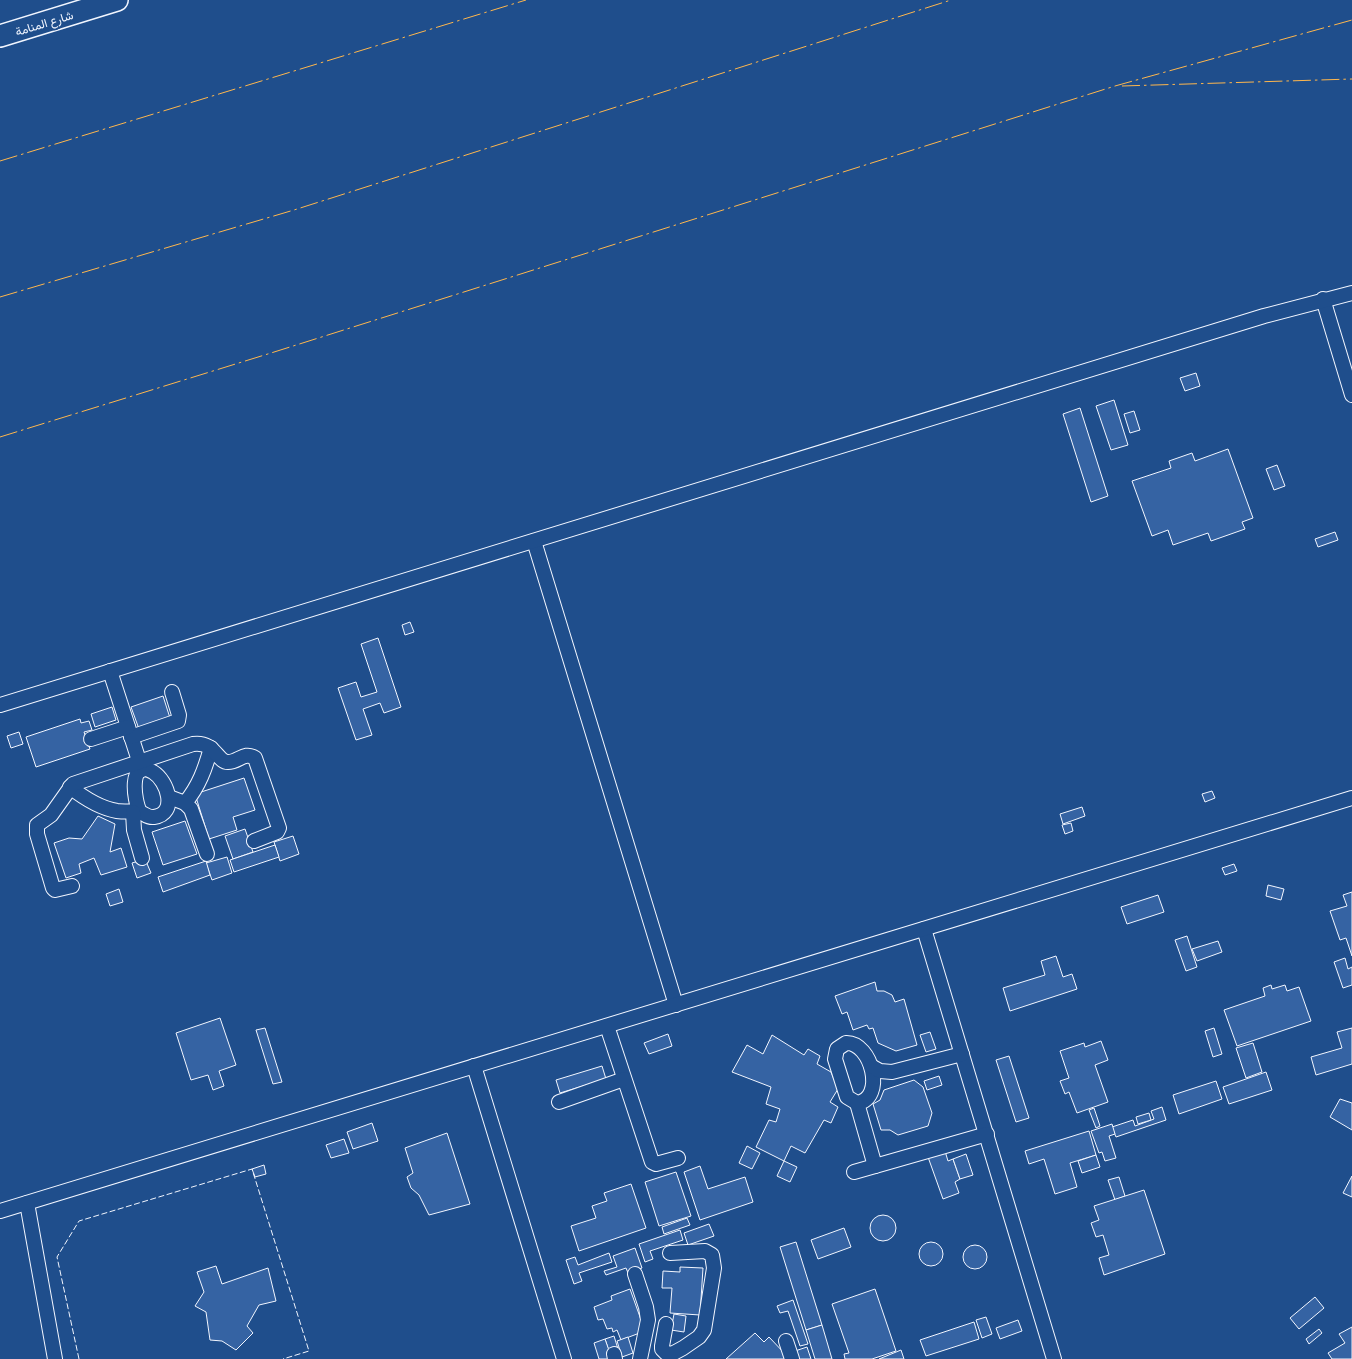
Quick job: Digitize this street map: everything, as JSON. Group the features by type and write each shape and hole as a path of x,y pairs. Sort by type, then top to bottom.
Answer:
{"main road":[{"name":"شارع المنامة","path":"0,36 117,0"}],"street":[{"path":"0,705 1323,299 1352,293"},
{"path":"1323,299 1352,395"},
{"path":"534,541 676,1005"},
{"path":"110,671 141,766 134,786 136,812 134,830 142,858"},
{"path":"90,738 130,732 178,721 180,714 172,692"},
{"path":"72,886 60,890 53,888 36,830 37,825 51,815 70,787 77,782 141,766 193,744 205,745 211,748 228,762 246,755 255,758 258,762 279,828 277,832 254,841"},
{"path":"185,803 199,784 211,748"},
{"path":"70,787 83,798 115,811 136,812 153,817 160,815 169,804 167,790 160,777 141,766"},
{"path":"168,797 185,803 191,809 207,854"},
{"path":"0,1211 1352,798"},
{"path":"924,929 1054,1359"},
{"path":"607,1026 652,1162 656,1164 678,1158"},
{"path":"857,1103 867,1099 873,1079 871,1066 860,1048 851,1043 841,1045 835,1054 835,1059 847,1097 857,1103 875,1166"},
{"path":"871,1066 880,1071 892,1072 962,1054"},
{"path":"474,1066 564,1359"},
{"path":"559,1102 624,1079"},
{"path":"854,1172 987,1134"},
{"path":"26,1203 56,1359"},
{"path":"666,1324 662,1349 671,1356 696,1340 704,1330 714,1268 713,1259 705,1252 670,1254"},
{"path":"635,1274 646,1307 648,1320 640,1359"},
{"path":"786,1341 792,1359"}],"building":[{"path":"1196,373 1200,386 1185,391 1180,378"},
{"path":"1114,400 1128,445 1111,450 1096,406"},
{"path":"1080,408 1108,496 1091,502 1063,414"},
{"path":"1134,411 1140,430 1130,433 1124,414"},
{"path":"1228,449 1253,518 1242,522 1245,529 1211,541 1208,533 1173,545 1168,530 1152,536 1132,481 1171,468 1169,461 1192,453 1195,461"},
{"path":"1277,465 1285,486 1274,490 1266,469"},
{"path":"1335,532 1338,540 1318,547 1315,539"},
{"path":"410,622 414,632 405,635 402,625"},
{"path":"378,638 401,707 384,713 380,703 363,709 372,735 356,740 338,688 356,682 361,697 377,692 361,644"},
{"path":"163,696 170,718 139,729 131,707"},
{"path":"112,707 116,720 95,727 91,714"},
{"path":"80,719 81,723 89,721 92,730 84,732 90,749 36,767 26,737"},
{"path":"19,732 23,744 11,748 7,736"},
{"path":"244,778 255,810 233,817 237,830 209,839 195,794"},
{"path":"1212,791 1215,798 1205,802 1202,794"},
{"path":"1082,807 1085,816 1063,824 1060,814"},
{"path":"98,816 115,824 110,852 121,848 127,867 101,875 94,858 79,864 81,873 66,878 54,843 69,838 82,839"},
{"path":"185,821 197,854 163,865 152,832"},
{"path":"1071,823 1073,831 1065,834 1062,825"},
{"path":"245,829 253,852 233,859 225,836"},
{"path":"293,836 299,854 280,861 274,842"},
{"path":"275,845 279,857 234,872 230,860"},
{"path":"227,857 232,873 212,880 206,863"},
{"path":"145,859 151,873 137,878 132,863"},
{"path":"206,861 210,875 163,892 158,877"},
{"path":"1234,864 1237,871 1225,875 1222,868"},
{"path":"1268,885 1284,889 1281,900 1266,896"},
{"path":"119,889 123,902 110,906 106,894"},
{"path":"1352,892 1352,956 1346,938 1340,940 1330,911 1347,906 1343,895"},
{"path":"1158,895 1164,912 1127,924 1121,907"},
{"path":"1187,936 1197,967 1186,971 1175,940"},
{"path":"1218,941 1222,952 1197,961 1192,949"},
{"path":"1056,956 1063,977 1072,974 1077,989 1010,1011 1003,988 1045,975 1041,961"},
{"path":"1345,958 1348,969 1352,967 1352,985 1343,988 1334,962"},
{"path":"875,982 877,991 884,991 892,995 895,1002 904,999 917,1045 896,1051 878,1043 873,1028 869,1029 867,1025 853,1030 847,1012 842,1014 835,996"},
{"path":"1271,985 1272,989 1285,985 1287,991 1299,987 1311,1021 1237,1046 1224,1010 1265,996 1263,988"},
{"path":"220,1018 236,1065 219,1071 224,1086 213,1090 208,1075 191,1080 176,1033"},
{"path":"265,1028 282,1082 273,1084 256,1030"},
{"path":"1214,1028 1222,1054 1213,1057 1205,1031"},
{"path":"1352,1028 1352,1064 1316,1075 1311,1057 1342,1048 1337,1032"},
{"path":"930,1032 936,1049 926,1052 920,1035"},
{"path":"668,1034 672,1046 649,1054 644,1043"},
{"path":"772,1035 804,1055 808,1049 820,1056 817,1064 831,1072 838,1089 830,1102 838,1107 831,1123 824,1120 805,1153 791,1146 784,1161 756,1147 769,1120 776,1122 780,1109 766,1104 771,1087 732,1072 747,1045 763,1054"},
{"path":"1101,1041 1108,1060 1095,1065 1108,1102 1077,1113 1069,1092 1065,1094 1060,1081 1069,1078 1060,1051 1084,1043 1085,1047"},
{"path":"1253,1043 1262,1072 1246,1078 1236,1048"},
{"path":"1009,1056 1029,1118 1016,1122 996,1060"},
{"path":"602,1066 606,1079 560,1093 556,1080"},
{"path":"1266,1072 1272,1090 1229,1104 1223,1087"},
{"path":"939,1076 942,1085 927,1090 924,1081"},
{"path":"914,1080 923,1087 932,1113 928,1126 898,1135 890,1130 881,1130 873,1104 880,1100 884,1090"},
{"path":"1216,1081 1222,1099 1179,1114 1173,1095"},
{"path":"1340,1099 1352,1103 1352,1130 1330,1117"},
{"path":"1162,1107 1166,1120 1116,1137 1112,1127 1133,1120 1135,1126 1154,1119 1151,1111"},
{"path":"1094,1108 1100,1126 1096,1128 1089,1110"},
{"path":"1149,1113 1151,1120 1138,1124 1136,1117"},
{"path":"372,1123 378,1141 353,1149 347,1132"},
{"path":"1112,1124 1115,1134 1109,1136 1116,1158 1105,1161 1102,1152 1099,1153 1091,1131"},
{"path":"1089,1131 1096,1155 1070,1163 1077,1187 1055,1194 1044,1159 1029,1164 1025,1151"},
{"path":"447,1133 470,1204 429,1215 419,1195 411,1188 407,1177 413,1173 405,1148"},
{"path":"344,1139 349,1153 331,1158 326,1145"},
{"path":"747,1146 760,1153 752,1169 739,1163"},
{"path":"945,1151 948,1161 953,1159 960,1179 955,1182 959,1193 943,1199 928,1157"},
{"path":"966,1154 973,1175 960,1179 953,1159"},
{"path":"1096,1155 1100,1167 1082,1173 1078,1161"},
{"path":"784,1161 797,1167 790,1182 777,1176"},
{"path":"264,1165 266,1174 255,1177 252,1169"},
{"path":"700,1166 708,1189 745,1177 753,1202 700,1220 684,1172"},
{"path":"676,1172 691,1216 659,1226 645,1182"},
{"path":"1352,1176 1352,1197 1343,1193"},
{"path":"1119,1177 1125,1196 1115,1200 1108,1180"},
{"path":"631,1184 646,1228 579,1251 571,1226 596,1218 592,1206 607,1201 604,1193"},
{"path":"1144,1190 1165,1254 1104,1275 1099,1258 1109,1255 1103,1235 1096,1237 1091,1223 1099,1220 1094,1206"},
{"path":"883,1215 892,1219 896,1228 892,1237 883,1241 874,1237 870,1228 874,1219"},
{"path":"687,1218 690,1225 664,1234 662,1227"},
{"path":"709,1224 714,1236 688,1245 684,1233"},
{"path":"844,1228 851,1247 818,1259 811,1240"},
{"path":"680,1230 683,1240 650,1251 653,1259 645,1262 639,1244"},
{"path":"796,1242 822,1325 806,1330 780,1247"},
{"path":"931,1242 939,1246 943,1254 939,1262 931,1266 923,1262 919,1254 923,1246"},
{"path":"975,1245 983,1249 987,1257 983,1265 975,1269 967,1265 963,1257 967,1249"},
{"path":"635,1248 642,1268 628,1273 626,1268 606,1275 604,1271 617,1267 613,1256"},
{"path":"609,1253 612,1262 579,1273 582,1281 574,1284 566,1260 575,1257 578,1265"},
{"path":"216,1266 222,1284 268,1268 276,1301 259,1305 247,1326 253,1333 236,1350 222,1341 210,1340 206,1312 195,1306 204,1292 197,1272"},
{"path":"680,1267 703,1268 700,1315 670,1313 672,1288 662,1288 663,1271 680,1272"},
{"path":"630,1289 645,1331 621,1340 617,1330 613,1332 612,1328 607,1329 603,1319 598,1320 594,1307 612,1300 611,1296"},
{"path":"875,1289 896,1351 872,1359 845,1359 844,1354 849,1353 832,1304"},
{"path":"1315,1297 1324,1308 1299,1329 1290,1318"},
{"path":"793,1300 808,1344 800,1346 788,1311 780,1313 777,1306"},
{"path":"674,1314 686,1316 684,1332 671,1330"},
{"path":"986,1317 992,1334 982,1338 976,1320"},
{"path":"1018,1320 1022,1331 1000,1339 996,1328"},
{"path":"974,1322 979,1339 926,1356 920,1340"},
{"path":"822,1325 832,1359 815,1359 806,1330"},
{"path":"1352,1327 1352,1359 1332,1359 1328,1353 1345,1343 1339,1334"},
{"path":"1319,1329 1322,1333 1309,1344 1306,1339"},
{"path":"755,1333 764,1342 769,1337 787,1356 784,1359 726,1359"},
{"path":"614,1336 618,1349 609,1351 605,1339"},
{"path":"628,1337 633,1353 622,1357 617,1341"},
{"path":"605,1339 612,1359 599,1359 594,1343"},
{"path":"807,1347 811,1359 798,1359 795,1351"},
{"path":"901,1350 904,1359 879,1359"}],"fence":[{"path":"79,1359 57,1257 79,1221 252,1169 309,1351 283,1359"}],"power":[{"path":"0,161 526,0"},
{"path":"0,297 294,210 951,0"},
{"path":"0,437 1115,86 1352,20"},
{"path":"1122,86 1352,79"}]}
